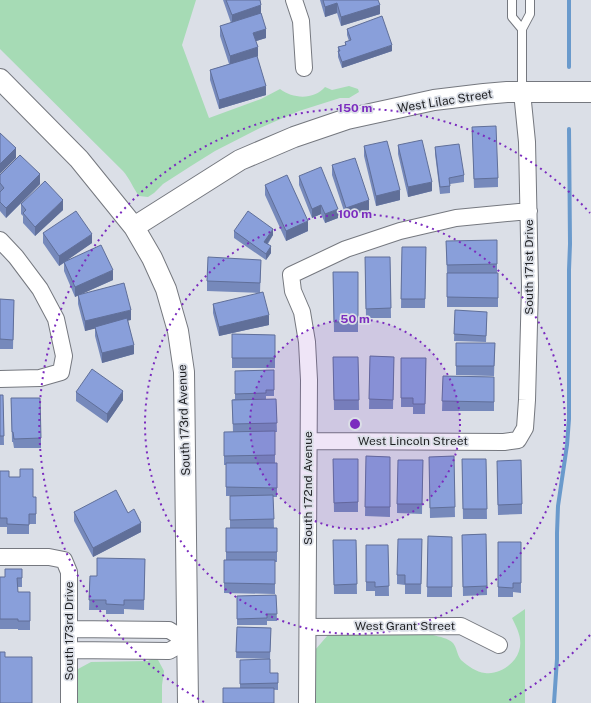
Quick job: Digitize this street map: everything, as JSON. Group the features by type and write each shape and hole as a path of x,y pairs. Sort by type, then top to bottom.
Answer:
{"street":[{"path":"294,0 301,21 304,68"},
{"name":"South 173rd Avenue","path":"2,87 79,159 134,227 152,258 166,289 178,331 184,372 188,703"},
{"name":"West Lilac Street","path":"134,227 240,160 294,137 346,119 434,100 484,94 522,92 591,92"},
{"name":"South 171st Drive","path":"518,440 525,428 530,286 527,142 522,92"},
{"name":"South 172nd Avenue","path":"308,703 307,342 302,312 294,291 291,275 346,249 400,231 456,218 528,211"},
{"path":"0,240 16,257 40,289 56,319 64,356 61,372 40,378 0,378"},
{"name":"West Lincoln Street","path":"308,441 504,442 518,440"},
{"name":"South 173rd Drive","path":"0,557 49,557 64,560 69,572 69,703"},
{"name":"West Grant Street","path":"308,627 461,626 499,645"},
{"path":"69,629 169,630 187,641 169,651 69,650"}],"lane":[{"path":"512,0 512,17 522,29"},
{"path":"522,92 522,29 530,14 530,0"}],"green space":[{"path":"0,0 196,0 182,45 209,118 261,99 280,89 291,95 303,97 315,94 325,87 332,90 349,86 358,89 359,92 349,98 340,98 299,111 260,128 215,151 163,184 148,197 139,196 123,171 0,49"},
{"path":"525,609 525,703 315,703 315,650 328,635 433,635 451,641 461,660 469,666 478,671 490,673 506,668 517,656 520,647 520,638 512,618"},
{"path":"153,658 157,658 164,671 162,703 78,703 78,669 91,662 148,661"}],"building":[{"path":"226,0 260,0 261,5 232,15"},
{"path":"323,0 378,0 380,5 341,17 337,3 325,7"},
{"path":"261,13 266,29 253,33 258,47 230,56 220,26"},
{"path":"382,16 392,45 342,62 338,47 346,45 345,42 351,40 347,29"},
{"path":"257,56 266,86 219,100 210,70"},
{"path":"496,126 498,178 474,179 472,127"},
{"path":"0,133 16,148 0,164"},
{"path":"422,140 432,182 408,187 398,145"},
{"path":"387,141 400,190 376,196 364,146"},
{"path":"459,144 464,175 449,178 450,186 440,187 435,147"},
{"path":"20,155 40,174 6,208 0,202 0,192 4,188 0,183 0,175"},
{"path":"355,158 369,200 346,208 332,165"},
{"path":"321,167 338,209 325,214 321,205 312,209 299,176"},
{"path":"287,175 308,221 286,231 265,185"},
{"path":"45,181 63,200 35,227 23,213 26,210 21,204"},
{"path":"76,211 92,234 59,256 43,233"},
{"path":"248,211 273,229 264,242 271,246 266,254 234,231"},
{"path":"497,240 497,264 447,265 446,241"},
{"path":"101,245 113,270 75,287 64,262"},
{"path":"402,247 426,247 425,299 401,299"},
{"path":"208,257 261,260 260,283 207,281"},
{"path":"365,257 390,257 391,308 366,309"},
{"path":"333,272 358,272 358,322 334,322"},
{"path":"447,273 498,273 498,298 447,297"},
{"path":"124,283 131,310 85,321 78,295"},
{"path":"263,292 269,315 219,327 213,304"},
{"path":"0,299 14,300 13,340 0,339"},
{"path":"455,310 487,312 486,336 454,334"},
{"path":"127,318 134,345 102,353 95,327"},
{"path":"232,334 275,335 275,358 232,358"},
{"path":"456,343 495,343 494,366 456,366"},
{"path":"370,356 394,357 393,400 369,399"},
{"path":"333,357 358,357 359,400 334,400"},
{"path":"401,358 426,358 425,404 413,404 413,398 401,398"},
{"path":"92,369 123,391 107,414 76,392"},
{"path":"274,370 274,390 266,390 266,393 235,394 235,371"},
{"path":"443,376 494,377 494,402 442,401"},
{"path":"0,395 3,395 4,436 0,436"},
{"path":"11,398 40,398 41,438 14,439 12,432"},
{"path":"276,399 277,423 233,424 232,400"},
{"path":"275,431 275,455 224,456 224,432"},
{"path":"366,456 390,457 390,507 365,507"},
{"path":"454,456 455,507 430,508 429,457"},
{"path":"333,459 358,459 358,502 334,503"},
{"path":"462,459 486,459 487,509 463,509"},
{"path":"398,460 423,460 422,504 397,504"},
{"path":"521,460 522,504 498,505 497,461"},
{"path":"226,463 277,463 277,488 226,487"},
{"path":"20,469 33,469 33,497 36,497 36,514 29,514 29,525 7,524 7,518 0,518 0,471 9,471 9,477 20,477"},
{"path":"116,490 128,513 134,509 141,523 93,548 74,512"},
{"path":"273,495 274,519 230,520 230,496"},
{"path":"226,528 277,528 277,552 226,552"},
{"path":"486,534 487,586 463,587 462,535"},
{"path":"428,536 452,537 452,587 427,587"},
{"path":"398,539 422,539 421,584 405,584 405,575 397,575"},
{"path":"333,540 356,540 357,584 334,585"},
{"path":"498,542 521,542 521,583 513,583 513,588 498,587"},
{"path":"366,545 388,545 389,586 375,587 375,582 366,582"},
{"path":"97,558 145,559 144,600 124,600 124,605 106,604 106,600 89,600 90,576 97,576"},
{"path":"224,560 275,560 275,584 224,583"},
{"path":"5,569 22,569 22,578 17,578 18,592 30,592 30,621 0,619 0,577 5,577"},
{"path":"276,595 277,614 267,614 267,618 237,619 237,596"},
{"path":"237,627 271,628 270,652 236,652"},
{"path":"0,652 5,652 5,657 32,657 32,703 0,703"},
{"path":"270,659 270,673 278,673 278,683 240,684 240,660"},
{"path":"223,688 274,688 274,703 223,703"}],"waterway":[{"path":"569,0 569,67"},
{"path":"554,703 557,659 558,506 567,445 569,419 569,129"}]}
